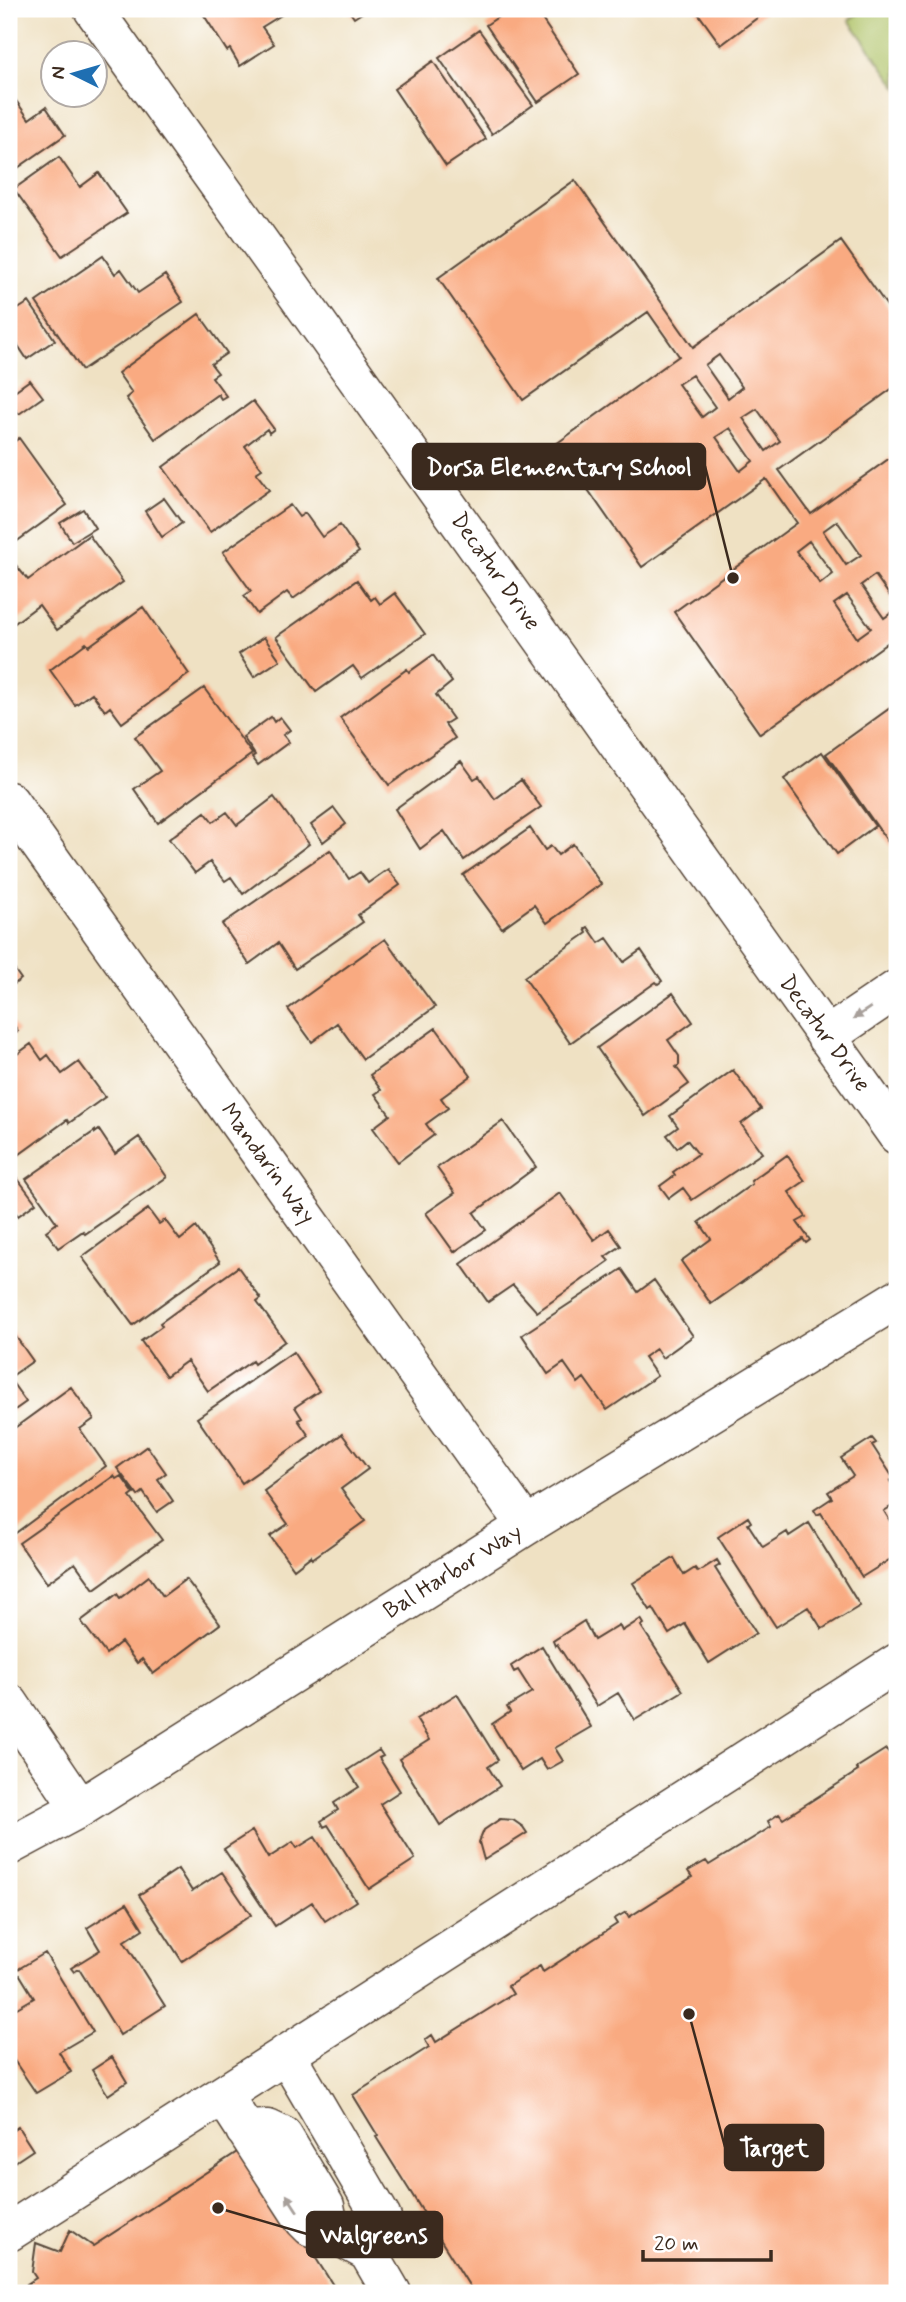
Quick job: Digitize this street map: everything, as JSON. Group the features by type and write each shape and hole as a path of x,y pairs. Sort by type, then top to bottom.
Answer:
{"street":[{"name":"Decatur Drive","path":"93,9 897,1135"},
{"name":"Mandarin Way","path":"9,801 526,1526"},
{"path":"826,1037 897,989"},
{"name":"Bal Harbor Way","path":"9,1846 80,1808 526,1526 897,1299"},
{"path":"9,2232 897,1663"},
{"path":"9,1703 80,1808"},
{"path":"286,2054 382,2218 368,2252"},
{"path":"223,2095 245,2130 268,2129 283,2136 325,2206 330,2231 368,2252 392,2293"}],"green space":[{"path":"865,9 897,9 897,87 849,20"}],"building":[{"path":"200,9 291,9 262,27 274,44 240,66"},
{"path":"348,9 368,9 354,18"},
{"path":"510,9 535,9 579,74 538,102 486,25"},
{"path":"695,9 769,9 721,45"},
{"path":"479,30 533,105 492,134 439,58"},
{"path":"433,61 486,139 446,166 394,89"},
{"path":"12,95 29,119 47,108 65,135 9,174 9,97"},
{"path":"59,157 80,187 99,173 127,213 62,256 14,189"},
{"path":"575,180 693,347 841,241 897,320 897,385 779,470 811,514 897,453 897,606 875,575 861,585 884,618 897,609 897,636 760,734 674,612 797,523 766,479 642,567 556,444 679,356 648,312 523,400 438,278","holes":["719,355 742,387 728,398 705,365","692,375 715,407 702,417 678,384","757,409 780,441 766,451 743,418","730,428 753,461 740,471 716,437","837,521 861,555 846,565 823,531","809,541 833,574 820,584 796,551","847,595 871,628 857,638 834,604"]},
{"path":"103,256 115,274 121,269 138,293 165,275 183,302 82,370 36,302"},
{"path":"29,302 55,340 27,359 9,332 9,315"},
{"path":"199,314 227,353 211,364 218,373 212,377 226,396 221,399 218,394 155,439 126,398 132,393 118,373"},
{"path":"30,380 43,397 19,414 9,401 9,395"},
{"path":"253,401 274,429 269,433 267,429 245,446 262,469 256,473 269,490 210,532 163,467"},
{"path":"19,438 67,505 9,547 9,446"},
{"path":"164,498 182,523 162,537 145,511"},
{"path":"290,505 299,517 305,513 322,537 340,525 359,552 293,599 287,592 257,614 244,596 251,591 223,552"},
{"path":"83,509 95,528 72,542 60,523"},
{"path":"89,535 123,582 57,630 39,605 12,625 9,621 9,567 14,563 28,580"},
{"path":"357,580 371,600 375,597 380,604 395,593 425,634 362,678 353,666 316,692 276,637"},
{"path":"143,607 189,674 122,723 110,707 105,711 92,693 75,705 50,670 86,643 89,646"},
{"path":"264,637 280,660 254,677 239,654"},
{"path":"433,655 452,682 436,695 453,719 445,724 455,738 389,785 340,718 407,669 409,672"},
{"path":"204,688 252,754 158,823 134,789 160,771 135,737"},
{"path":"897,703 897,851 895,852 826,754"},
{"path":"271,717 274,722 280,717 290,730 283,735 289,742 258,765 243,737"},
{"path":"822,752 875,826 837,854 784,779"},
{"path":"461,761 474,779 479,776 495,799 521,780 541,807 464,860 444,831 420,849 395,809"},
{"path":"274,797 309,844 243,894 231,877 225,881 210,862 195,873 169,839 205,812 213,822 227,812 237,825"},
{"path":"334,808 346,824 323,842 311,825"},
{"path":"530,828 545,850 551,846 558,855 573,844 601,884 547,923 534,905 502,928 463,875"},
{"path":"330,850 349,879 360,872 368,883 388,869 400,885 358,915 363,922 295,969 278,943 249,964 222,924"},
{"path":"588,927 599,943 607,938 624,962 641,950 662,981 658,984 656,982 570,1043 524,977 587,933 585,929"},
{"path":"385,939 435,1007 363,1059 337,1023 312,1042 288,1009"},
{"path":"9,962 21,979 9,988"},
{"path":"673,993 693,1022 668,1040 679,1056 679,1065 676,1067 689,1084 645,1116 597,1048"},
{"path":"9,1018 18,1031 9,1037"},
{"path":"436,1028 471,1076 441,1098 448,1108 426,1124 434,1135 398,1162 373,1128 390,1115 375,1094 381,1090 370,1075"},
{"path":"31,1044 42,1060 48,1055 62,1074 79,1062 105,1097 69,1123 67,1120 13,1159 9,1153 9,1060"},
{"path":"733,1070 761,1109 741,1124 762,1153 692,1200 683,1188 669,1198 660,1186 675,1175 673,1172 698,1154 687,1140 677,1148 667,1135 678,1127 670,1116"},
{"path":"503,1121 536,1167 474,1213 486,1230 454,1252 426,1213 455,1193 437,1168"},
{"path":"99,1130 115,1154 139,1137 167,1177 85,1234 83,1231 58,1248 46,1231 57,1223 26,1179"},
{"path":"787,1155 805,1181 789,1192 806,1217 797,1222 810,1240 806,1243 803,1239 711,1304 681,1261 711,1239 699,1222"},
{"path":"15,1175 36,1203 18,1216 9,1203 9,1179"},
{"path":"560,1193 594,1240 609,1229 621,1246 605,1257 609,1261 537,1312 513,1285 488,1302 461,1264"},
{"path":"148,1209 159,1224 165,1220 180,1240 196,1227 220,1262 133,1325 82,1257"},
{"path":"238,1267 261,1299 257,1302 285,1341 254,1364 252,1361 208,1391 187,1361 166,1376 141,1341 162,1326 160,1323"},
{"path":"622,1269 638,1292 654,1280 693,1336 662,1358 656,1349 644,1357 657,1376 607,1410 584,1378 578,1383 564,1363 548,1374 522,1335"},
{"path":"9,1327 33,1361 9,1378"},
{"path":"293,1352 319,1391 295,1407 302,1418 298,1420 309,1436 242,1483 197,1418"},
{"path":"9,1378 26,1402 9,1414"},
{"path":"71,1387 94,1419 80,1429 106,1466 13,1535 9,1529 9,1432"},
{"path":"342,1434 368,1469 341,1489 365,1521 294,1569 270,1536 288,1524 264,1491"},
{"path":"872,1438 876,1443 872,1445 894,1479 890,1481 897,1493 897,1503 884,1511 897,1532 897,1555 862,1577 821,1513 817,1515 814,1510 832,1498 828,1492 853,1476 841,1458"},
{"path":"147,1446 166,1473 158,1479 173,1501 157,1512 143,1492 138,1496 117,1468"},
{"path":"114,1476 116,1479 121,1476 134,1494 130,1497 162,1540 94,1589 75,1563 47,1583 19,1543"},
{"path":"748,1517 751,1522 748,1524 763,1547 787,1532 789,1536 809,1523 860,1606 822,1629 808,1607 776,1627 718,1537"},
{"path":"674,1558 684,1575 695,1568 698,1572 717,1560 720,1565 715,1568 756,1633 709,1663 685,1624 669,1634 633,1583"},
{"path":"149,1576 163,1596 186,1579 220,1624 153,1674 142,1659 137,1663 121,1642 106,1654 81,1621 117,1594 120,1598"},
{"path":"641,1619 644,1624 641,1626 683,1691 635,1720 618,1693 597,1706 553,1641 584,1621 594,1640 619,1625 622,1631"},
{"path":"542,1646 591,1727 555,1748 563,1761 547,1770 540,1759 521,1771 492,1724 510,1712 507,1707 532,1692 518,1670 514,1672 511,1666"},
{"path":"457,1694 498,1760 488,1767 500,1786 440,1825 399,1759 429,1740 416,1719"},
{"path":"886,1749 890,1754 897,1750 897,2293 478,2293 475,2288 472,2290 376,2137 378,2136 353,2095 429,2047 425,2040 432,2035 436,2042 513,1994 508,1986 540,1966 543,1972 617,1924 614,1919 626,1912 629,1917 692,1877 688,1871 706,1861 709,1865 771,1827 768,1821 779,1814 783,1819 858,1771 856,1768"},
{"path":"379,1750 383,1756 379,1758 400,1791 380,1804 415,1859 369,1889 328,1825 324,1827 321,1821 338,1810 334,1803 359,1787 348,1770"},
{"path":"500,1819 513,1820 527,1833 484,1860 479,1842 484,1830"},
{"path":"252,1831 268,1858 293,1842 297,1848 315,1837 356,1901 325,1921 312,1902 275,1926 224,1849"},
{"path":"178,1869 192,1891 222,1872 251,1915 182,1961 139,1895"},
{"path":"127,1903 143,1929 124,1941 165,2006 120,2035 79,1969 74,1972 71,1968 100,1950 87,1928"},
{"path":"45,1953 93,2032 59,2052 71,2072 36,2093 9,2053 9,2021 14,2018 10,2012 34,1998 15,1971"},
{"path":"112,2057 127,2082 108,2095 92,2070"},
{"path":"18,2127 33,2150 9,2166 9,2133"},
{"path":"245,2147 338,2293 33,2293 27,2284 36,2278 32,2272 36,2243 60,2252 70,2230 93,2246"}],"place":[{"name":"Dorsa Elementary School","path":"733,578"},
{"name":"Target","path":"689,2014"},
{"name":"Walgreens","path":"218,2208"}]}
